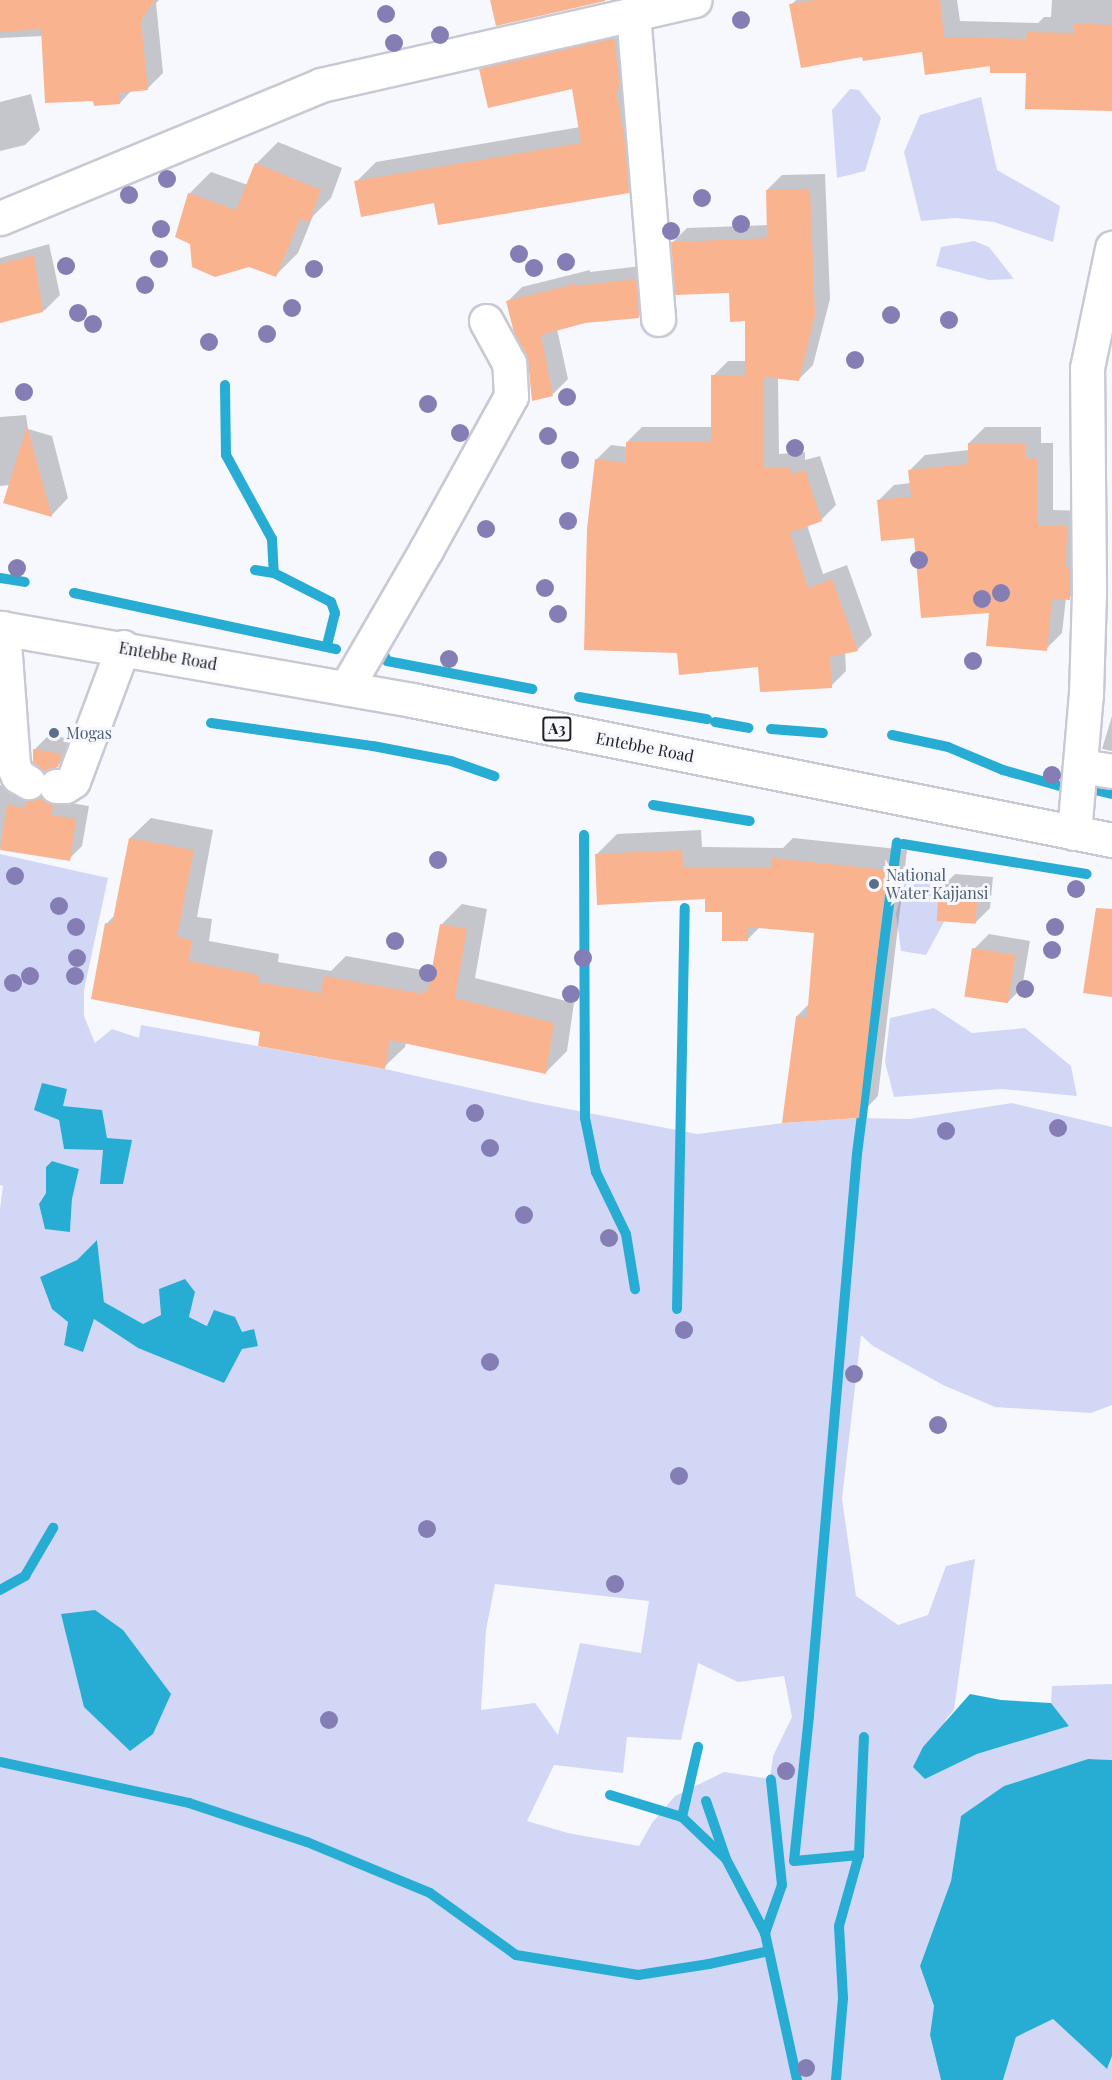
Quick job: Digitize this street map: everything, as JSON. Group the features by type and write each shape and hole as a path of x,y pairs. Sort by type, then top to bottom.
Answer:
{"street":[{"path":"0,218 321,85 694,0"},
{"path":"633,13 658,319"},
{"path":"1074,833 1096,769 1089,590 1087,368 1112,248"},
{"path":"346,688 511,396 509,363 486,321"},
{"path":"2,628 13,765 18,776 42,784 65,786 73,781 123,647"},
{"name":"Entebbe Road","path":"2,628 123,647 346,688 1112,840"}],"shaded area":[{"path":"850,89 859,90 881,118 865,171 837,178 832,110"},
{"path":"981,97 997,170 1060,206 1053,242 994,222 956,218 921,221 904,152 920,115"},
{"path":"974,241 989,247 1014,279 989,280 936,266 941,247"},
{"path":"0,854 108,878 84,990 84,1016 95,1043 112,1029 139,1038 141,1025 385,1069 532,1102 697,1134 783,1123 859,1118 910,1119 1012,1103 1112,1127 1112,1405 1091,1413 995,1407 943,1385 873,1346 861,1335 842,1499 856,1596 898,1625 928,1615 946,1566 975,1559 954,1710 946,1719 925,1779 977,1754 1069,1726 1051,1703 1052,1686 1112,1684 1112,1760 1088,1759 1004,1786 961,1817 951,1881 920,1966 934,2006 930,2035 941,2080 0,2080 0,1209 3,1186 0,1185","holes":["42,1083 62,1106 107,1138 64,1149 59,1120","52,1161 79,1169 72,1199 70,1232 39,1204 46,1193 46,1167","97,1240 104,1302 143,1324 161,1316 195,1292 189,1317 208,1326 242,1332 224,1383 138,1348 94,1319 83,1351 64,1344 68,1322 40,1277 77,1260","495,1584 649,1601 641,1653 580,1643 558,1735 535,1703 481,1710 486,1630","698,1663 738,1682 784,1676 792,1717 773,1756 770,1779 724,1772 675,1796 652,1823 639,1846 568,1833 527,1821 554,1765 623,1773 627,1737 681,1740"]},
{"path":"933,869 952,907 926,955 901,951 896,914 907,871"},
{"path":"934,1008 972,1033 1025,1028 1071,1066 1077,1096 1002,1089 894,1097 885,1062 890,1018"},
{"path":"1053,2019 1107,2069 1112,2056 1112,2080 1003,2080 1016,2037"}],"water":[{"path":"42,1083 67,1089 63,1106 102,1110 107,1138 132,1140 123,1184 100,1184 103,1150 64,1149 59,1120 34,1110"},
{"path":"52,1161 79,1169 72,1199 70,1232 45,1229 39,1204 46,1193 46,1167"},
{"path":"97,1240 104,1302 143,1324 161,1315 159,1289 185,1279 195,1292 189,1317 207,1326 214,1310 235,1317 242,1332 254,1329 258,1346 242,1349 224,1383 138,1348 94,1319 83,1352 64,1345 68,1322 52,1309 40,1277 77,1260"},
{"path":"95,1610 123,1630 171,1694 153,1734 130,1751 84,1707 61,1614"},
{"path":"970,1694 1001,1700 1051,1703 1069,1726 977,1754 925,1779 913,1767 923,1747"},
{"path":"1088,1759 1112,1760 1112,2056 1107,2069 1053,2019 1016,2037 1003,2080 941,2080 930,2035 934,2006 920,1966 951,1881 961,1816 1004,1786"}],"building":[{"path":"0,0 155,0 141,20 148,90 119,93 120,104 94,106 93,101 45,103 41,29 0,32"},
{"path":"490,0 605,0 605,1 496,26"},
{"path":"815,0 940,0 944,37 1026,39 1027,32 1074,33 1074,23 1112,25 1112,111 1025,109 1026,73 990,73 990,66 925,75 922,52 863,61 862,57 801,68 789,4"},
{"path":"614,38 620,89 616,90 625,143 629,193 438,225 434,203 361,217 354,181 581,143 572,89 488,108 479,69"},
{"path":"255,163 321,190 309,222 300,219 276,277 249,267 215,277 192,267 190,244 175,237 188,193 236,210"},
{"path":"810,189 815,315 799,381 763,377 764,468 790,467 791,474 805,470 822,521 790,533 808,588 832,579 858,651 830,657 832,688 760,692 758,667 679,675 677,653 584,650 587,529 595,459 626,463 626,442 711,442 711,375 745,375 745,321 730,322 729,293 675,295 671,242 767,238 766,190"},
{"path":"34,255 43,312 0,323 0,264"},
{"path":"636,279 639,318 585,323 541,335 553,396 532,401 528,361 514,333 506,301 575,284 575,286"},
{"path":"27,426 52,517 3,503"},
{"path":"968,443 1025,443 1025,458 1038,459 1038,526 1067,526 1066,568 1070,568 1070,600 1052,599 1047,651 986,646 989,613 921,618 914,538 881,541 877,500 911,497 908,470 968,464"},
{"path":"33,749 62,754 58,767 44,772 33,763"},
{"path":"40,796 53,804 52,815 76,819 70,861 0,850 7,805 25,808 26,800"},
{"path":"129,838 194,850 177,937 192,940 189,961 259,975 258,982 321,993 324,976 423,994 424,990 428,991 440,924 467,929 455,998 554,1023 546,1074 390,1040 385,1069 258,1046 260,1032 91,999 105,923 112,924"},
{"path":"682,850 683,867 771,868 772,858 887,870 859,1118 782,1123 796,1016 807,1018 814,933 748,927 748,941 722,941 722,912 705,912 705,899 597,905 595,854"},
{"path":"939,888 978,891 976,924 937,921"},
{"path":"1096,908 1112,909 1112,997 1083,993"},
{"path":"972,948 1015,955 1008,1003 964,996"}],"waterway":[{"path":"225,385 226,455 272,539 274,573"},
{"path":"255,570 274,573 331,602 335,613 327,646"},
{"path":"0,578 25,582"},
{"path":"74,593 336,649"},
{"path":"383,644 381,648 387,661 532,689"},
{"path":"579,697 707,719"},
{"path":"715,722 748,728"},
{"path":"211,723 373,746 451,761 494,776"},
{"path":"771,729 823,733"},
{"path":"892,735 948,747 1003,770 1060,786"},
{"path":"1095,790 1112,794"},
{"path":"653,805 750,821"},
{"path":"584,835 585,1118 596,1172 626,1234 635,1289"},
{"path":"859,1855 794,1861 809,1715 857,1154 897,843"},
{"path":"903,844 1087,874"},
{"path":"677,1309 685,908"},
{"path":"0,1590 25,1576 53,1528"},
{"path":"836,2080 843,1998 839,1926 859,1855 864,1737"},
{"path":"682,1817 698,1747"},
{"path":"0,1762 189,1803 307,1842 430,1893 516,1955 638,1975 709,1964 769,1951"},
{"path":"765,1933 782,1885 771,1780"},
{"path":"610,1795 682,1817 725,1858"},
{"path":"706,1801 726,1859 765,1933 797,2080"}],"place":[{"name":"Mogas","path":"54,733"},
{"name":"National Water Kajjansi","path":"874,884"}]}
